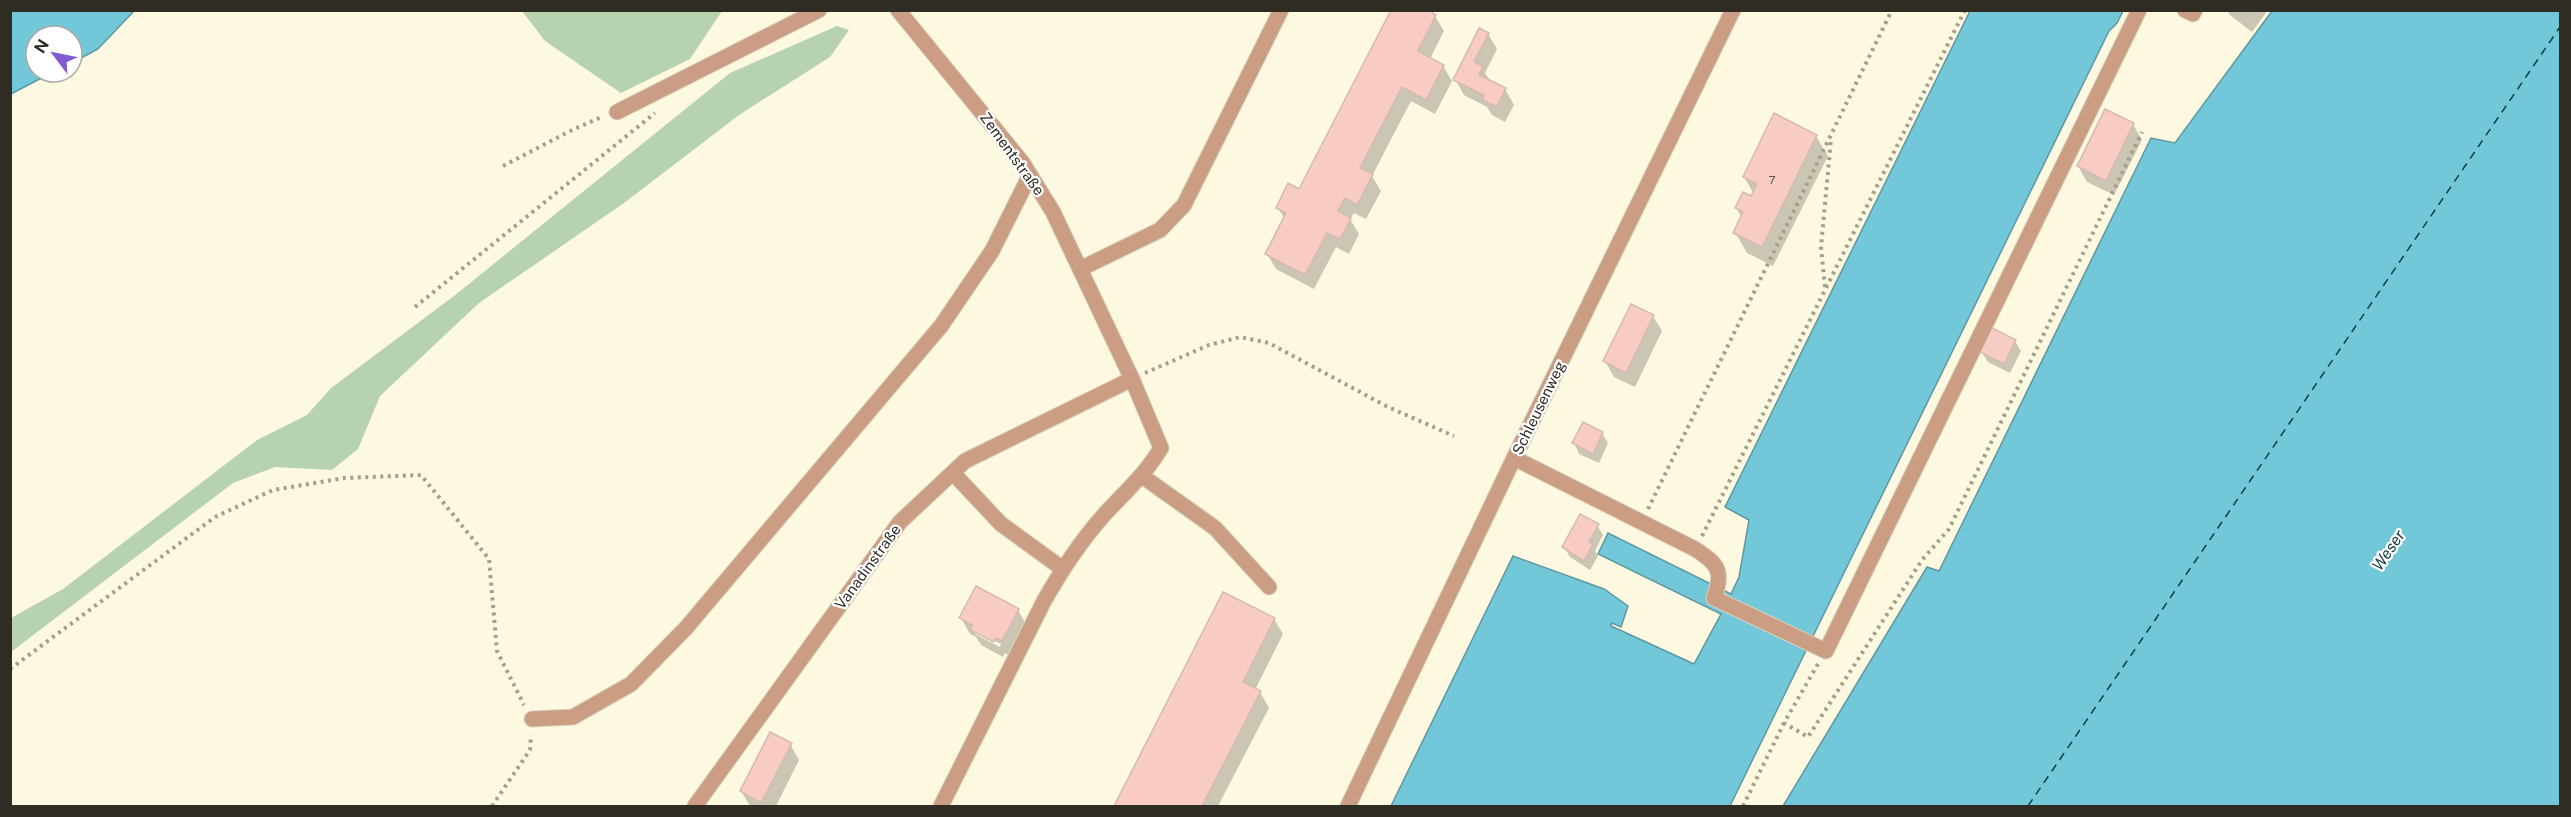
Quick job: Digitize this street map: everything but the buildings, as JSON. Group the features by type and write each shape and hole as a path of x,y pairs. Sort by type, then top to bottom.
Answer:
{"street":[{"path":"617,111 819,10"},
{"name":"Zementstraße","path":"898,10 1030,175 1053,212 1132,379 1161,448 1142,476"},
{"path":"1080,269 1160,230 1184,205 1281,10"},
{"name":"Schleusenweg","path":"1348,807 1514,458 1733,10"},
{"path":"1514,458 1695,549 1713,561 1719,574 1714,598 1826,651 2139,10"},
{"path":"2185,10 2193,14 2195,10"},
{"path":"532,719 573,717 632,684 686,628 941,326 992,251 1030,175"},
{"name":"Vanadinstraße","path":"695,807 900,522 965,461 1132,379"},
{"path":"953,473 1001,524 1063,568"},
{"path":"942,807 1044,601 1063,568 1102,517 1142,476 1215,528 1269,587"}],"path":[{"path":"1642,521 1892,10"},
{"path":"1695,549 1965,10"},
{"path":"415,307 658,110"},
{"path":"503,166 574,129 617,111"},
{"path":"1784,723 1808,737 1922,560 1949,529 2142,132"},
{"path":"1825,288 1821,247 1832,135"},
{"path":"1132,379 1209,345 1240,337 1269,343 1388,407 1454,436"},
{"path":"10,669 215,517 273,490 344,478 421,475 489,559 496,651 532,719 530,750 492,807"},
{"path":"1743,807 1784,723 1826,651"}],"green space":[{"path":"522,11 722,11 690,59 621,93 545,41"},
{"path":"837,26 849,30 830,57 739,115 624,203 479,303 380,396 358,449 332,470 275,467 233,483 11,652 11,618 63,589 257,440 307,415 331,388 454,296 730,73"}],"water":[{"path":"11,10 134,11 98,49 84,57 84,24 24,24 24,84 30,84 11,94"},
{"path":"1970,11 2123,11 2117,23 2109,31 1730,806 1391,806 1513,556 1604,589 1628,606 1621,627 1612,623 1611,626 1694,664 1721,614 1598,554 1608,533 1731,594 1739,577 1749,520 1725,507"},
{"name":"Weser","path":"2272,11 2560,11 2560,806 1783,806 1927,567 1939,571 2151,138 2175,143"}],"ferry route":[{"path":"2028,806 2560,27"}]}
